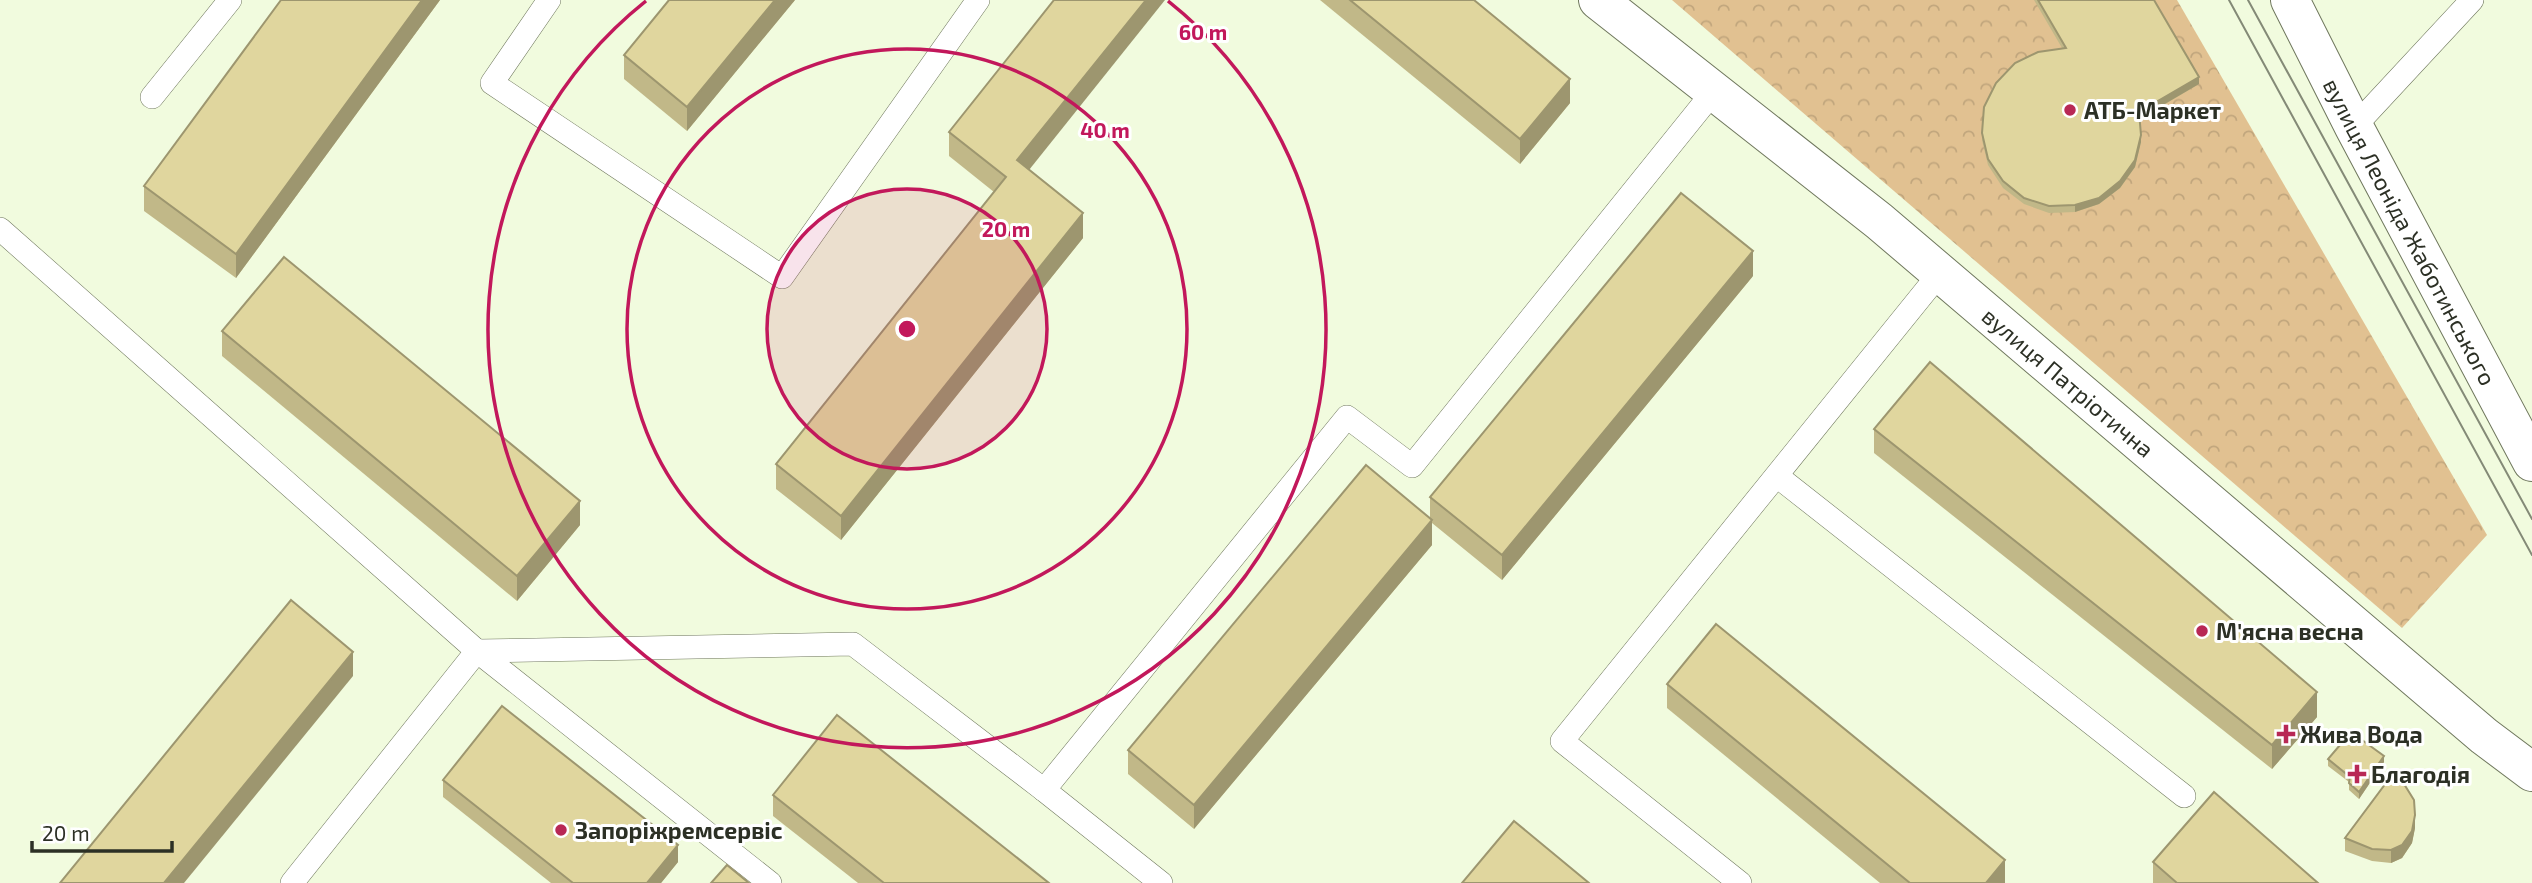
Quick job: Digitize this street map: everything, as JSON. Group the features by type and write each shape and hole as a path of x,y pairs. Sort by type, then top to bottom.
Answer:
{"street":[{"name":"вулиця Патріотична","path":"1598,0 1879,221 2484,736 2532,772"},
{"name":"вулиця Леоніда Жаботинського","path":"2290,0 2354,127 2532,462"}],"lane":[{"path":"152,97 230,0"},
{"path":"549,0 492,83 782,277 978,0"},
{"path":"2354,127 2472,0"},
{"path":"1044,790 1348,417 1412,466 1714,91"},
{"path":"0,229 477,650 770,883"},
{"path":"1740,883 1562,741 1940,273"},
{"path":"1777,476 2184,796"},
{"path":"477,650 853,644 1161,883"},
{"path":"292,883 477,650"}],"green space":[{"path":"1672,0 2177,0 2487,535 2402,628"}],"building":[{"path":"281,0 422,0 236,254 144,186"},
{"path":"669,0 775,0 687,107 624,55"},
{"path":"1054,0 1146,0 1017,160 1083,213 841,516 776,464 1006,177 949,132"},
{"path":"1350,0 1474,0 1570,79 1520,139"},
{"name":"АТБ-Маркет","path":"2038,0 2154,0 2199,77 2139,112 2141,135 2135,160 2120,181 2099,198 2075,205 2049,206 2024,198 2003,181 1988,159 1982,133 1984,107 1996,83 2015,63 2038,52 2066,48"},
{"path":"1681,193 1753,251 1502,555 1430,497"},
{"path":"284,257 580,501 517,576 222,331"},
{"path":"1930,362 2317,692 2272,745 1874,429"},
{"path":"1366,465 1432,520 1194,805 1128,750"},
{"path":"291,600 353,652 164,883 60,883"},
{"path":"1716,624 2005,860 1986,883 1910,883 1667,684"},
{"name":"Запоріжремсервіс","path":"502,706 678,845 647,883 573,883 443,780"},
{"path":"837,715 1049,883 884,883 773,795"},
{"name":"Благодія","path":"2362,740 2384,756 2359,792 2349,783 2350,777 2328,759 2340,745"},
{"path":"2392,775 2404,784 2414,800 2412,831 2402,845 2391,850 2372,849 2345,838"},
{"path":"2214,792 2318,883 2177,883 2153,862"},
{"path":"1514,821 1589,883 1462,883"},
{"path":"727,865 749,883 711,883"}],"tram line":[{"path":"2229,0 2532,555"},
{"path":"2248,0 2532,519"}],"place":[{"name":"АТБ-Маркет","path":"2070,110"},
{"name":"М'ясна весна","path":"2202,631"},
{"name":"Жива Вода","path":"2286,734"},
{"name":"Благодія","path":"2357,774"},
{"name":"Запоріжремсервіс","path":"561,830"}]}
